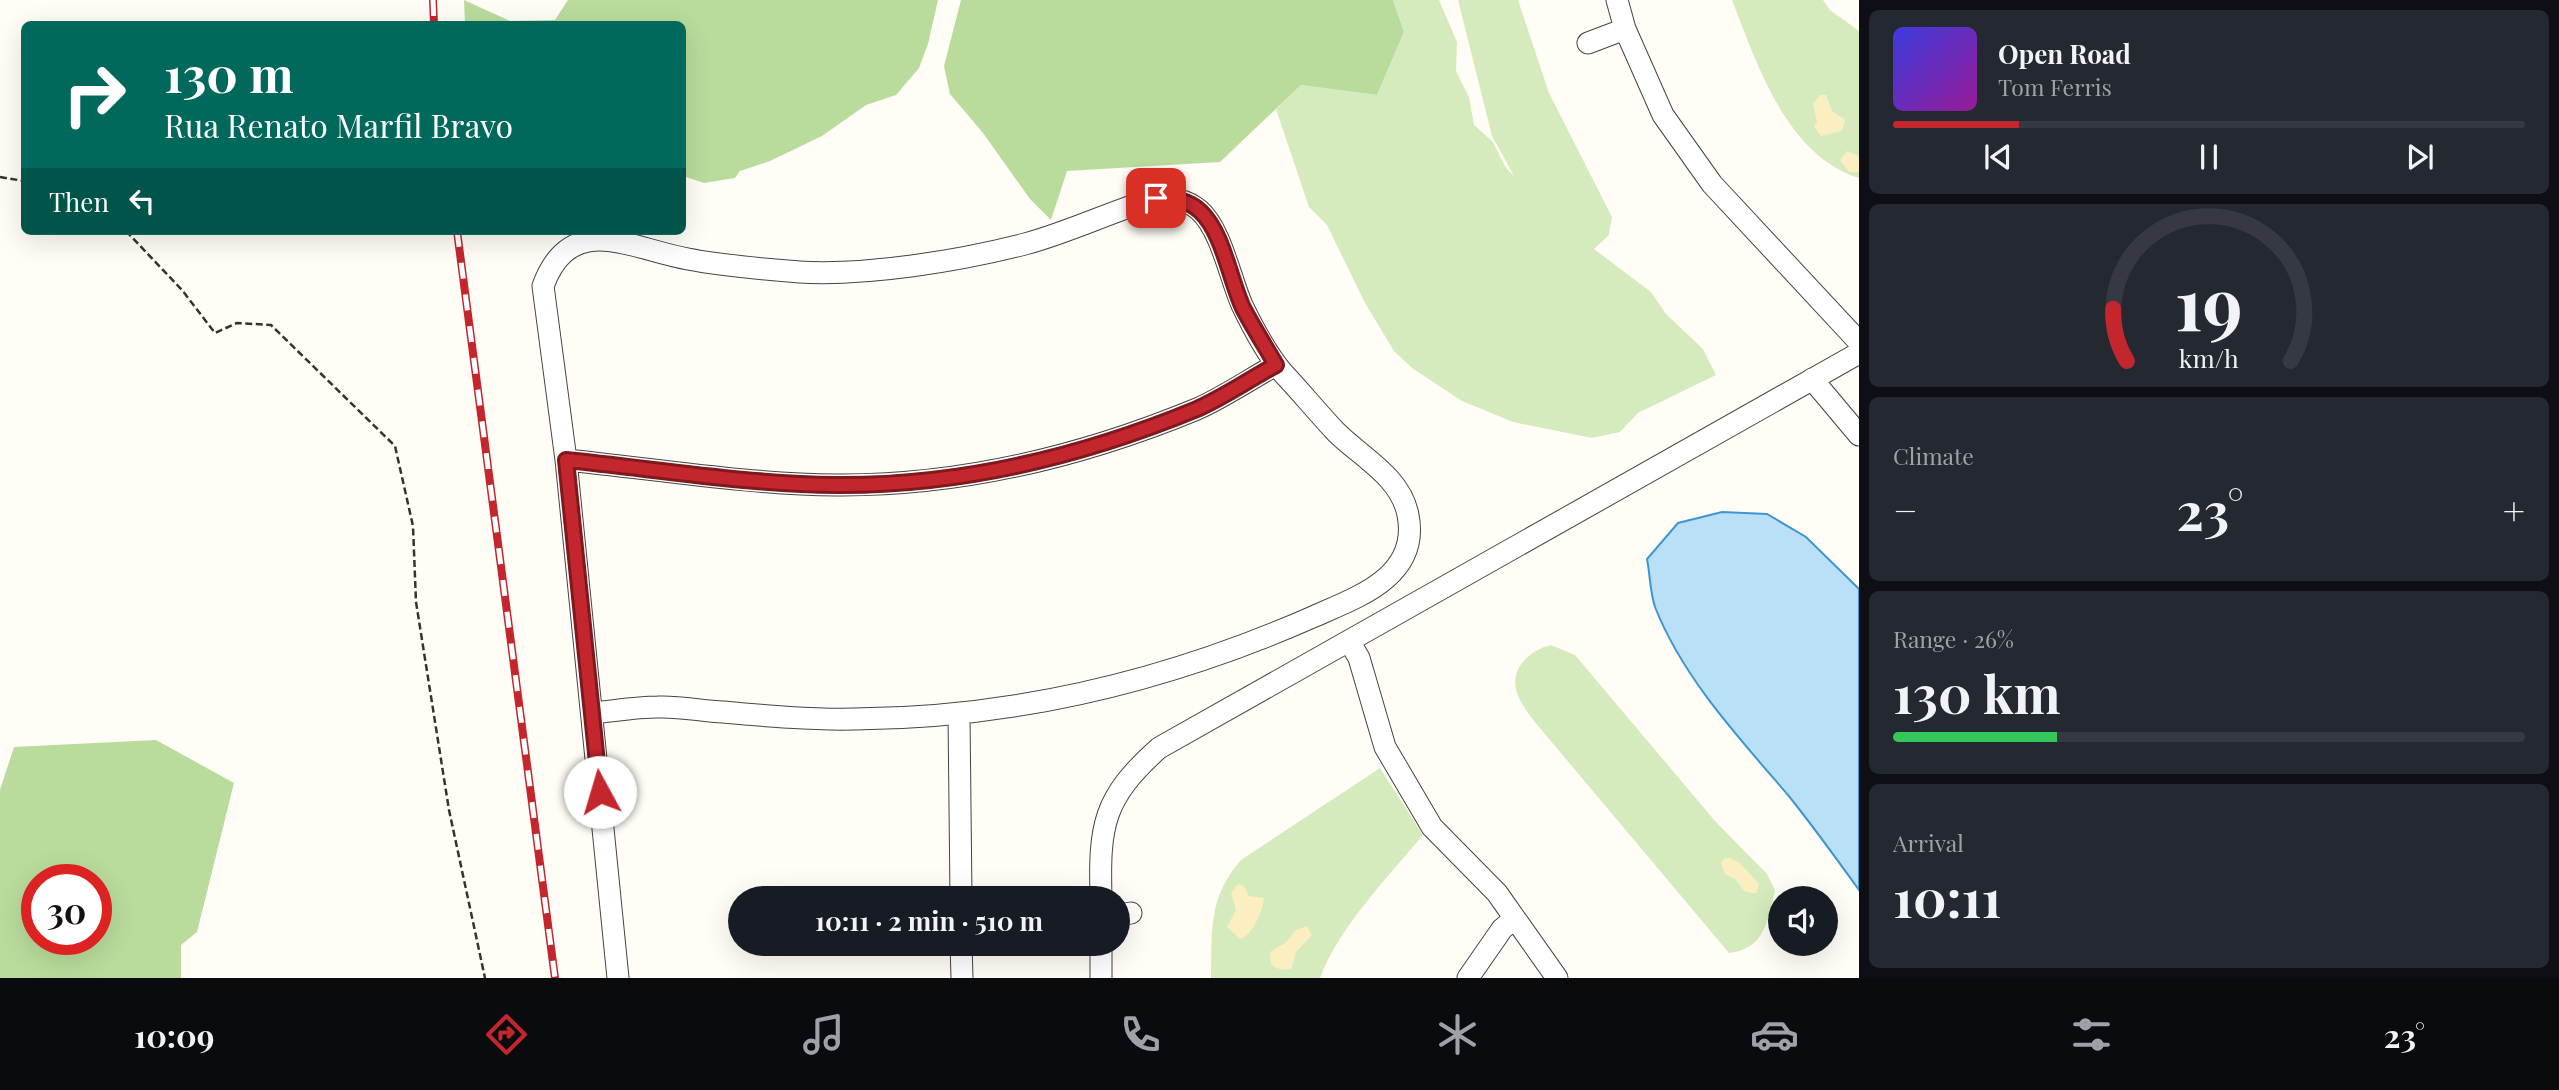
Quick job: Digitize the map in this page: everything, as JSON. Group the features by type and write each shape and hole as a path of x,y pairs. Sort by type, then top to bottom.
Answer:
{"street":[{"path":"1617,0 1625,29 1663,115 1712,184 1859,342"},
{"path":"1588,43 1625,29"},
{"path":"592,713 659,706 853,720 959,715 1110,689 1249,645 1368,592 1388,579 1401,561 1408,538 1408,515 1400,494 1386,475 1338,433 1276,365 1243,306 1211,225 1194,207 1172,198 1148,200 1026,244 912,266 801,272 687,259 598,239 579,243 562,253 550,268 543,286 566,460 618,978"},
{"path":"1101,886 1100,848 1108,809 1129,775 1159,748 1859,352"},
{"path":"566,460 733,480 836,485 938,480 1081,452 1199,408 1276,365"},
{"path":"1812,379 1859,435"},
{"path":"1349,641 1359,657 1385,747 1432,827 1497,893 1557,978"},
{"path":"959,715 961,886"},
{"path":"1468,978 1502,929 1514,919"},
{"path":"961,956 961,978"},
{"path":"1101,956 1101,978"}],"path":[{"path":"0,177 21,180"},
{"path":"129,235 182,290 215,333 237,323 271,325 317,373 396,446 413,526 416,602 449,810 485,978"}],"green space":[{"path":"464,0 510,21 465,21"},
{"path":"568,0 938,0 928,44 919,68 896,95 866,105 822,136 770,161 740,171 735,178 704,183 686,177 686,21 510,21 555,20"},
{"path":"961,0 1393,0 1404,32 1377,95 1301,85 1220,162 1067,171 1051,220 1030,199 983,133 950,94 944,66"},
{"path":"1393,0 1439,0 1457,42 1456,71 1469,97 1474,125 1493,142 1506,168 1514,176 1492,136 1458,0 1518,0 1549,93 1612,217 1609,235 1594,249 1651,292 1666,314 1703,349 1716,375 1638,413 1620,432 1592,438 1513,422 1462,401 1412,368 1394,351 1365,303 1327,225 1309,207 1276,109 1301,85 1377,95 1404,32"},
{"path":"1732,0 1823,0 1830,10 1859,31 1859,178 1834,166 1812,149 1793,128 1764,78"},
{"path":"1551,645 1575,655 1715,821 1767,874 1773,886 1768,886 1768,918 1758,939 1750,946 1729,953 1527,711 1517,693 1516,676 1523,662 1543,647"},
{"path":"156,740 234,783 197,932 181,945 181,978 0,978 0,790 14,747"},
{"path":"1380,768 1423,835 1352,921 1328,959 1320,978 1211,978 1212,930 1217,901 1230,874 1241,860"}],"sand":[{"path":"1820,95 1826,95 1832,111 1845,120 1842,131 1821,136 1814,127 1817,122 1813,104"},
{"path":"1847,151 1859,156 1859,172 1849,172 1840,160"},
{"path":"1725,858 1740,863 1759,884 1756,893 1745,892 1735,879 1725,874 1721,863"},
{"path":"1238,884 1244,886 1249,896 1264,898 1256,922 1249,933 1240,939 1227,927 1236,910 1231,893"},
{"path":"1307,926 1312,935 1296,952 1292,968 1281,969 1271,964 1270,952 1285,943 1296,930"}],"water":[{"path":"1722,512 1767,514 1806,537 1859,589 1859,890 1797,807 1696,683 1655,607 1647,559 1678,523"}],"railway":[{"path":"433,0 434,21"},
{"path":"458,235 555,978"}],"route":[{"path":"600,792 566,460 733,480 836,485 938,480 1081,452 1199,408 1276,365 1243,306 1211,225 1201,212 1188,203 1172,198 1156,198"}]}
